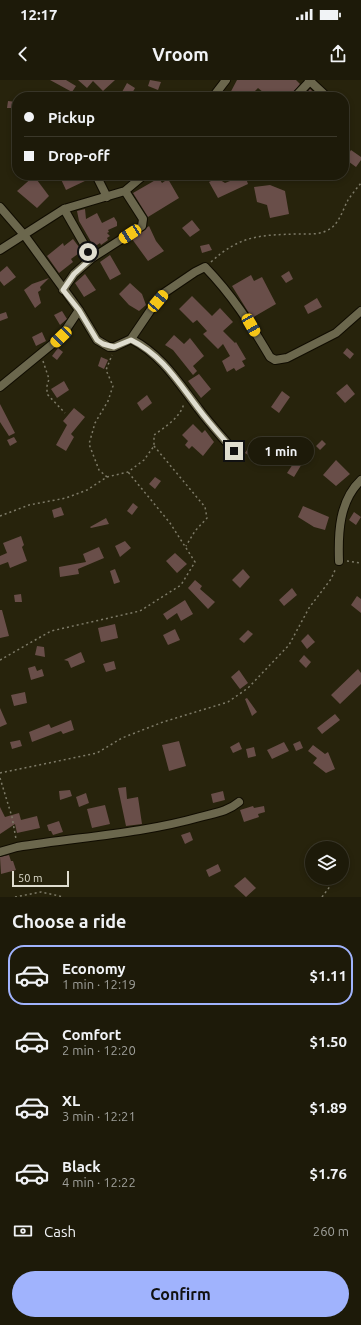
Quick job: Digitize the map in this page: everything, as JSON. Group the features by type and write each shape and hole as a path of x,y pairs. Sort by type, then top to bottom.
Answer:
{"street":[{"path":"217,92 226,80"},
{"path":"299,92 309,80 322,92"},
{"path":"99,180 108,197"},
{"path":"0,250 25,236 64,209 108,197 125,190 138,180"},
{"path":"63,290 74,274 92,258 142,226 143,219 125,190"},
{"path":"0,207 25,236 79,310 97,340 103,344 114,347 131,340 152,308 164,293 205,267 224,287 245,315 270,357 275,360 287,358 336,333 361,311"},
{"path":"64,209 92,258"},
{"path":"0,388 42,355 61,337 79,310"},
{"path":"131,340 141,344 164,364 234,451"},
{"path":"339,561 338,538 343,508 361,480"},
{"path":"0,852 17,846 169,825 230,810 238,802"}],"path":[{"path":"205,267 223,250 253,237 314,234 329,230 337,221 349,199 361,183"},
{"path":"107,477 98,470 89,444 95,423 108,401 113,386 106,370 114,347"},
{"path":"42,355 49,379 47,394 65,413"},
{"path":"0,516 29,505 66,498 87,490 107,477 128,472 144,460 154,446 154,435 172,422 184,407 187,392"},
{"path":"154,446 205,507 207,518 195,531 186,546"},
{"path":"0,660 51,631 140,611 181,585 195,562 170,523 128,472"},
{"path":"0,773 96,753 122,738 163,722 228,702 248,688 289,645 309,608 331,579 339,561 361,563"},
{"path":"0,778 12,817 17,846"},
{"path":"322,897 331,885"},
{"path":"15,897 40,892 64,897"}],"building":[{"path":"50,80 66,80 76,86 72,92"},
{"path":"78,80 115,80 103,91 93,81 87,88"},
{"path":"150,80 161,82 158,90 148,86"},
{"path":"237,80 296,80 300,84 294,92 263,92 258,88 254,92 231,92"},
{"path":"127,83 135,88 133,92 122,92"},
{"path":"8,101 12,102 12,108 7,108"},
{"path":"351,150 361,157 361,160 356,167 349,162 349,153"},
{"path":"29,180 37,180 49,196 37,208 17,191"},
{"path":"61,180 87,180 66,190"},
{"path":"156,180 160,180 162,183 169,180 179,198 148,217 133,193"},
{"path":"213,180 220,180 225,183 232,180 247,180 248,184 218,198 209,182"},
{"path":"270,185 285,191 289,214 270,218 267,205 257,202 254,187"},
{"path":"85,209 86,219 97,213 102,223 114,217 117,222 117,226 108,230 109,232 107,233 110,236 107,238 108,240 101,245 100,243 94,247 79,221 77,211"},
{"path":"192,220 200,230 190,237 182,228"},
{"path":"149,226 156,241 164,251 148,261 132,239"},
{"path":"73,239 82,251 71,259 73,262 59,273 47,256 63,243 64,246"},
{"path":"209,244 212,250 202,253 200,246"},
{"path":"110,255 121,274 110,280 100,262"},
{"path":"7,266 16,277 4,286 0,281 0,272"},
{"path":"289,271 293,279 286,283 281,276"},
{"path":"85,274 96,290 84,297 75,283"},
{"path":"251,275 254,281 262,277 276,304 252,318 232,286"},
{"path":"49,278 40,287 41,290 38,292 41,303 35,308 24,290 32,284"},
{"path":"130,283 142,294 146,305 139,311 129,305 119,294"},
{"path":"192,296 212,316 220,308 233,322 223,331 235,343 236,342 246,359 242,361 245,366 236,371 234,368 227,372 222,361 230,356 223,344 218,349 203,334 207,331 197,320 193,323 179,309"},
{"path":"317,298 322,307 308,314 304,306"},
{"path":"62,311 67,319 60,325 54,315"},
{"path":"6,312 8,318 0,321 0,314"},
{"path":"42,332 46,341 36,346 32,337"},
{"path":"174,335 184,344 190,338 204,356 193,366 197,371 193,375 173,350 165,345"},
{"path":"58,348 63,352 57,360 52,356"},
{"path":"347,348 354,354 350,359 343,353"},
{"path":"101,357 108,360 104,369 98,366"},
{"path":"199,374 211,389 201,398 188,381"},
{"path":"64,381 69,390 57,398 51,389"},
{"path":"347,384 355,394 345,403 336,393"},
{"path":"282,391 290,397 279,413 271,407"},
{"path":"147,395 152,403 142,411 137,403"},
{"path":"0,404 15,433 9,436 0,422"},
{"path":"74,408 85,417 71,434 74,437 66,451 56,445 67,425 63,421"},
{"path":"193,424 202,433 205,430 214,442 203,456 192,446 189,449 185,445 188,441 182,435"},
{"path":"14,437 17,442 10,446 7,440"},
{"path":"260,438 270,445 259,462 245,453 251,444 253,445"},
{"path":"322,440 326,444 320,450 316,446"},
{"path":"297,458 303,462 294,477 287,473"},
{"path":"336,460 350,474 336,486 323,475"},
{"path":"155,477 161,481 155,489 149,484"},
{"path":"133,503 138,507 132,515 127,511"},
{"path":"303,506 329,517 325,530 314,527 298,517"},
{"path":"61,507 64,515 54,518 52,510"},
{"path":"354,512 361,517 356,525 349,520"},
{"path":"106,518 109,524 90,527"},
{"path":"21,536 24,545 22,547 27,561 10,568 8,562 0,565 0,556 7,553 3,543"},
{"path":"125,541 131,548 120,557 115,546"},
{"path":"99,547 104,558 78,569 79,574 60,577 59,567 86,562 83,554"},
{"path":"175,553 187,564 177,573 166,561"},
{"path":"115,569 120,582 114,584 110,571"},
{"path":"243,569 250,577 240,588 232,580"},
{"path":"195,580 202,586 200,589 215,602 208,609 188,588"},
{"path":"292,588 297,595 284,606 279,600"},
{"path":"21,594 22,602 15,602 14,595"},
{"path":"357,596 361,599 361,613 351,605"},
{"path":"185,600 193,614 181,621 177,613 167,620 163,614"},
{"path":"0,610 2,610 9,636 0,638"},
{"path":"115,624 118,638 101,642 98,628"},
{"path":"175,629 180,640 168,645 163,635"},
{"path":"248,630 253,634 244,643 239,639"},
{"path":"308,634 315,642 307,649 301,641"},
{"path":"37,646 44,647 45,657 35,655"},
{"path":"81,652 85,662 71,668 68,661 64,660"},
{"path":"304,655 311,662 306,668 299,661"},
{"path":"114,661 116,669 106,672 103,664"},
{"path":"35,666 37,671 42,669 44,676 31,680 28,668"},
{"path":"358,669 361,673 361,684 340,704 331,695"},
{"path":"239,670 248,683 240,689 231,677"},
{"path":"25,692 27,703 14,706 11,695"},
{"path":"247,698 257,712 252,716 245,699"},
{"path":"0,708 7,724 0,727"},
{"path":"335,714 340,720 322,734 317,728"},
{"path":"71,720 74,730 63,734 61,731 32,742 29,732 49,724 51,728"},
{"path":"20,740 22,746 12,749 10,742"},
{"path":"179,741 186,766 169,771 162,745"},
{"path":"300,741 303,748 296,751 293,744"},
{"path":"239,742 242,749 233,753 230,747"},
{"path":"284,742 289,751 272,759 267,750"},
{"path":"313,745 325,754 328,752 335,769 326,773 313,763 317,758 308,751"},
{"path":"254,747 256,756 248,758 246,749"},
{"path":"126,787 127,799 138,797 142,824 126,826 118,788"},
{"path":"70,790 72,796 60,800 59,791"},
{"path":"223,791 225,800 213,803 211,794"},
{"path":"86,793 89,803 79,807 76,797"},
{"path":"105,805 110,824 92,828 87,809"},
{"path":"253,806 254,808 264,806 265,812 258,814 259,817 244,822 240,810"},
{"path":"0,807 5,817 19,813 21,820 37,816 40,828 17,833 15,824 0,834"},
{"path":"59,821 63,832 53,835 51,831 49,831 47,825"},
{"path":"190,832 193,840 185,844 181,835"},
{"path":"9,855 16,870 1,874 0,857"},
{"path":"218,864 221,871 209,877 206,870"},
{"path":"245,877 256,888 246,897 234,886"}],"route":[{"path":"88,252 92,258 74,274 63,290 79,310 97,340 109,347 114,347 131,340 141,344 154,354 177,378 198,408 234,451"}]}
